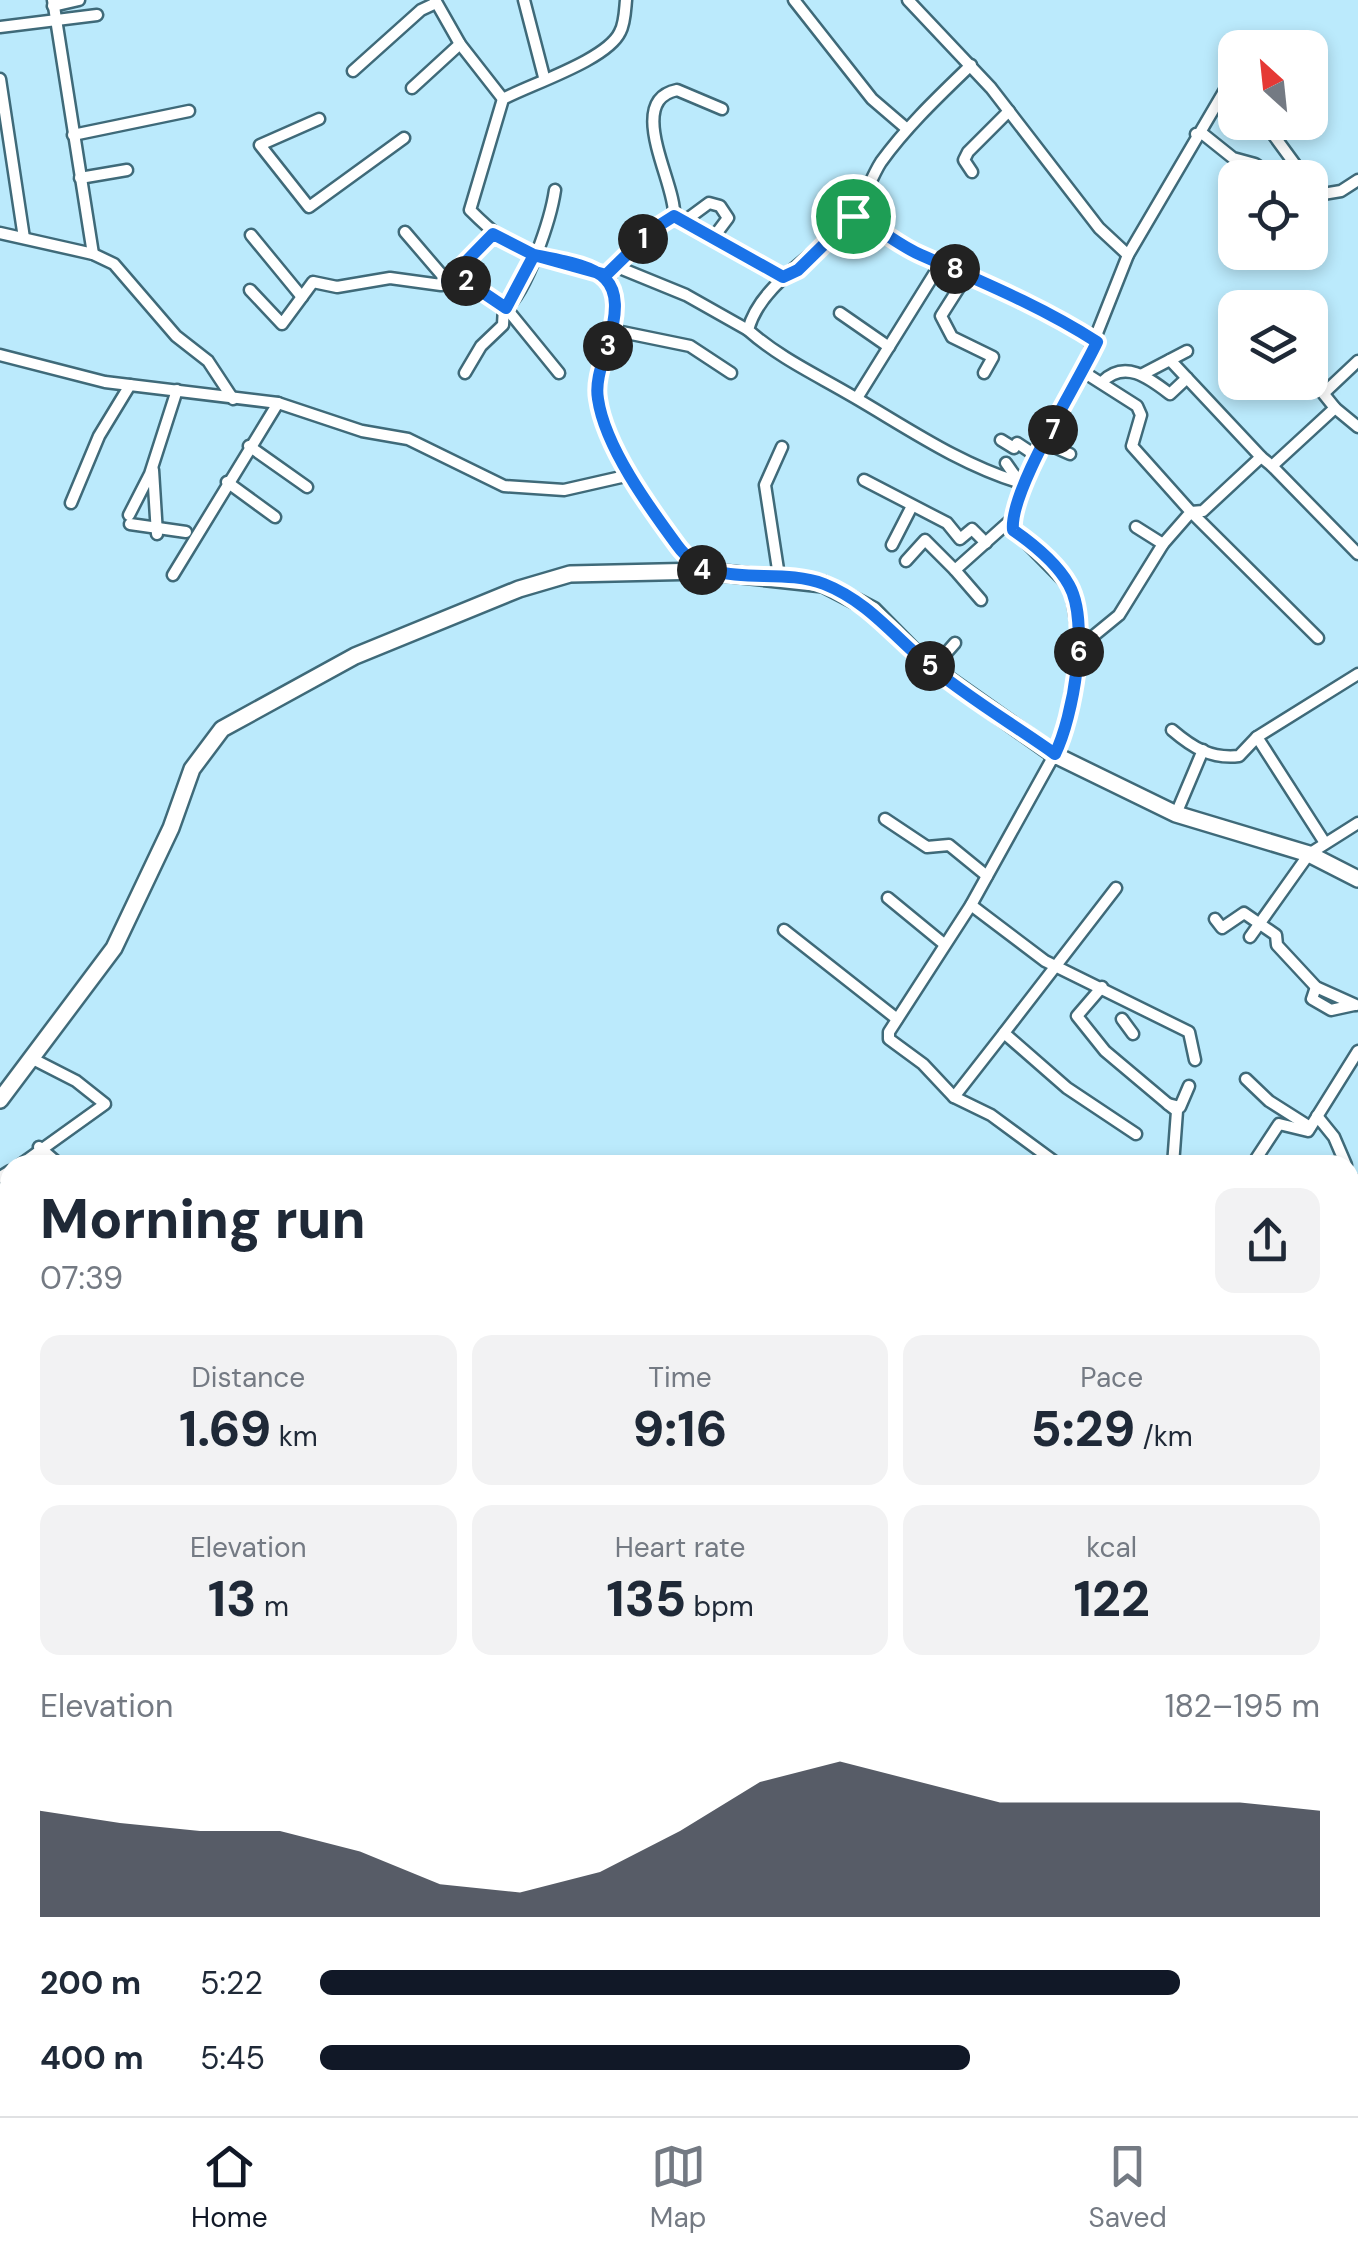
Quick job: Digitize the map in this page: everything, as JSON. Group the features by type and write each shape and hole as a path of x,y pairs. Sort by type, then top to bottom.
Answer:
{"main road":[{"path":"0,1100 114,948 171,828 192,769 222,728 354,656 543,580 570,574 704,572 780,576 824,584 873,610 933,668 1055,754 1176,814 1310,854 1358,879"}],"street":[{"path":"79,0 53,3 54,22 93,254"},
{"path":"524,0 544,77"},
{"path":"626,0 619,35 573,67 503,99 470,210 493,234 534,255 606,275 614,292 612,330 597,397 604,421 630,475 685,557 704,572"},
{"path":"794,0 872,99 908,129"},
{"path":"908,0 970,64 1099,228 1128,255"},
{"path":"353,71 421,10 436,2 460,44 503,99"},
{"path":"0,27 98,15"},
{"path":"412,88 460,44"},
{"path":"748,330 783,277 798,270 853,216 878,166 970,64"},
{"path":"0,79 24,238"},
{"path":"722,109 677,90 661,100 652,122 652,138 680,218 783,277"},
{"path":"1047,1155 1011,1128 954,1097 889,1039 896,1019 970,905 1018,812 1055,754 1080,646 1071,588 1050,561 1013,530 1021,484 1097,342 1128,255 1177,176 1196,134 1210,121 1218,104"},
{"path":"73,135 189,110"},
{"path":"972,172 964,160 968,152 1009,110"},
{"path":"319,120 260,145 309,207 404,138"},
{"path":"1196,134 1204,134 1237,160"},
{"path":"80,178 127,170"},
{"path":"1328,193 1341,191 1358,180"},
{"path":"464,373 481,346 503,325 505,307 534,255 555,190"},
{"path":"606,275 652,230 709,204 720,206 728,218 712,238"},
{"path":"853,216 942,263 1032,302 1097,342"},
{"path":"405,232 447,281"},
{"path":"0,233 93,254 114,264 176,336 208,361 233,399"},
{"path":"447,281 493,234"},
{"path":"250,235 302,297"},
{"path":"857,398 942,263"},
{"path":"616,266 686,295 748,330 786,362 857,398 924,442 1021,484"},
{"path":"458,269 466,281 505,307 559,374"},
{"path":"966,274 940,316 952,336 993,357 994,362 984,372"},
{"path":"250,290 282,324 314,282 337,287 390,278 440,284 466,281"},
{"path":"840,312 889,347"},
{"path":"612,330 690,346 731,373"},
{"path":"1144,374 1188,351"},
{"path":"0,355 130,385 278,403 362,432 408,439 504,486 564,490 630,475"},
{"path":"1170,360 1358,554"},
{"path":"1328,389 1358,361"},
{"path":"1102,382 1124,370 1144,374 1170,394 1187,378"},
{"path":"1082,372 1138,406 1142,415 1132,446 1191,512 1318,638"},
{"path":"72,503 99,436 130,385"},
{"path":"177,390 153,464 129,519 156,532 186,532"},
{"path":"1328,397 1358,427"},
{"path":"173,575 226,482 278,403"},
{"path":"1272,466 1335,408"},
{"path":"1002,440 1014,448 1017,443 1038,457"},
{"path":"1046,443 1070,454"},
{"path":"250,446 307,488"},
{"path":"780,576 764,485 782,447"},
{"path":"1080,646 1119,615 1163,544 1191,512 1203,511 1261,457"},
{"path":"153,464 156,532"},
{"path":"1006,464 1021,484"},
{"path":"864,480 946,523 960,539 972,529 986,543"},
{"path":"226,482 276,517"},
{"path":"892,545 912,506"},
{"path":"956,570 1012,520"},
{"path":"1136,526 1163,544"},
{"path":"906,560 924,540 981,600"},
{"path":"933,668 955,643"},
{"path":"1172,730 1203,751 1239,756 1257,737 1356,678"},
{"path":"1257,737 1324,843"},
{"path":"1176,814 1203,751"},
{"path":"886,819 927,848 950,845 987,876"},
{"path":"1250,937 1310,854 1358,822"},
{"path":"954,1097 1116,888"},
{"path":"888,898 944,944"},
{"path":"970,905 1007,936 1055,964 1189,1032 1195,1060"},
{"path":"1216,920 1222,928 1244,913 1261,922 1316,987 1357,1004"},
{"path":"784,930 896,1019"},
{"path":"1102,987 1076,1016 1104,1052 1177,1112 1174,1155"},
{"path":"1122,1019 1133,1034"},
{"path":"1004,1032 1067,1088 1136,1134"},
{"path":"1259,1155 1279,1124 1286,1122 1302,1132 1310,1127 1357,1057"},
{"path":"30,1058 76,1081 106,1104 33,1155"},
{"path":"1246,1079 1268,1102 1310,1127"},
{"path":"1168,1104 1180,1107 1189,1086"},
{"path":"1317,1116 1334,1137 1342,1155"},
{"path":"41,1149 48,1155"}],"route":[{"path":"853,216 820,244 798,270 783,277 699,230 682,216 674,216 652,230 606,275 534,255 493,234 447,281 466,281 506,308 534,255 592,268 606,275 614,292 616,310 597,397 618,454 685,557 704,572 793,577 824,584 873,610 926,664 1055,754 1062,742 1080,646 1071,588 1050,561 1013,530 1012,518 1021,484 1066,407 1097,342 1032,302 916,254 878,226 853,216"}]}
